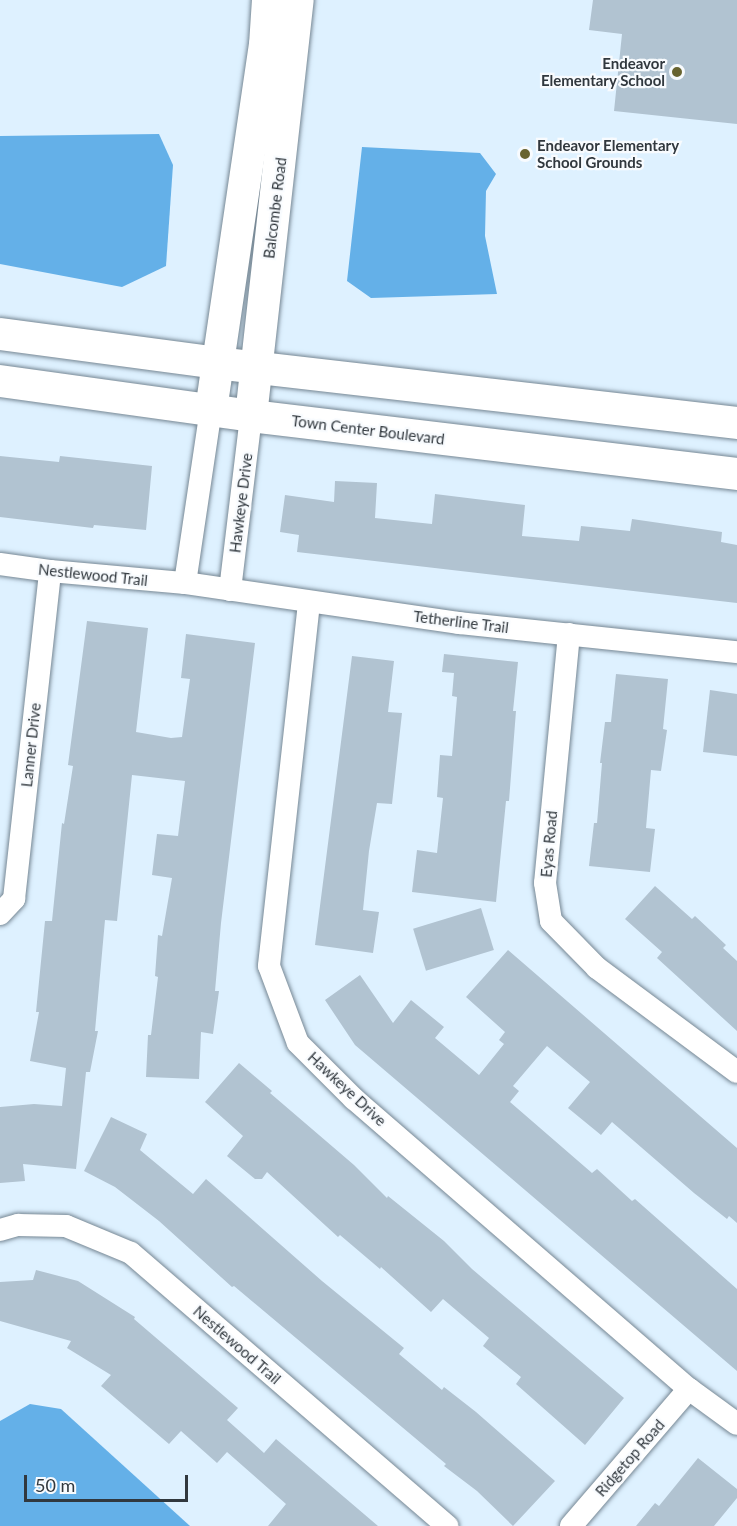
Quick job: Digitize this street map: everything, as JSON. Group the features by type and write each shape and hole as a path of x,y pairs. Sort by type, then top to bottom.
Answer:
{"main road":[{"path":"211,410 216,363 265,45 268,0"},
{"name":"Balcombe Road","path":"251,416 298,0"},
{"path":"0,334 216,363 737,423"},
{"name":"Town Center Boulevard","path":"0,381 251,416 737,474"}],"street":[{"path":"185,583 211,410"},
{"name":"Hawkeye Drive","path":"230,590 251,416"},
{"name":"Nestlewood Trail","path":"0,564 50,572 185,583"},
{"name":"Lanner Drive","path":"0,914 14,899 50,572"},
{"name":"Tetherline Trail","path":"185,583 309,603 737,652"},
{"name":"Hawkeye Drive","path":"309,603 269,966 298,1043 354,1099 689,1389 737,1424"},
{"name":"Eyas Road","path":"569,634 545,883 551,921 597,968 737,1072"},
{"name":"Nestlewood Trail","path":"0,1230 18,1225 66,1226 131,1253 447,1526"},
{"name":"Ridgetop Road","path":"571,1526 689,1389"}],"water":[{"path":"159,134 173,165 166,266 122,287 0,264 0,136"},
{"path":"362,147 480,153 496,174 486,191 485,236 497,294 371,298 347,281"},
{"path":"30,1404 61,1409 190,1526 0,1526 0,1421"}],"building":[{"name":"Endeavor Elementary School","path":"593,0 737,0 737,124 614,111 622,34 589,30"},
{"path":"0,456 59,462 60,456 152,466 146,530 94,525 93,528 0,517"},
{"path":"335,481 377,483 375,518 432,524 435,494 525,505 522,536 579,541 581,526 630,531 632,519 722,532 721,542 737,545 737,603 297,552 299,535 280,532 285,495 334,502"},
{"path":"87,621 148,628 136,732 171,738 182,737 190,679 181,678 186,634 255,643 221,923 215,991 219,991 213,1034 201,1032 199,1079 146,1077 148,1035 151,1035 158,977 155,976 158,935 162,936 172,878 152,875 157,834 178,836 185,781 132,775 117,921 105,920 95,1031 98,1031 90,1072 86,1072 76,1169 23,1164 25,1181 0,1183 0,1107 34,1104 62,1106 66,1068 30,1061 39,1012 36,1012 45,921 52,921 62,823 64,824 73,766 68,765"},
{"path":"444,654 518,662 513,711 516,711 509,801 506,801 496,902 412,892 417,850 437,853 443,798 437,797 440,755 452,756 457,697 452,696 454,673 442,672"},
{"path":"352,656 394,661 388,712 402,713 392,804 377,803 369,851 363,910 379,912 373,953 315,945"},
{"path":"616,674 668,679 663,729 667,730 661,771 651,770 646,828 655,829 650,872 589,866 594,823 597,823 605,722 611,722"},
{"path":"710,690 737,694 737,756 703,752"},
{"path":"655,886 692,919 695,916 726,945 723,948 737,961 737,1031 657,958 662,952 625,919"},
{"path":"481,908 494,950 426,971 413,929"},
{"path":"508,950 737,1148 737,1223 729,1216 727,1219 694,1193 612,1122 601,1135 568,1108 590,1082 547,1046 513,1086 519,1091 510,1102 592,1173 597,1169 632,1201 635,1199 737,1289 737,1371 355,1045 325,1000 360,975 393,1023 411,1000 444,1027 435,1038 479,1075 504,1044 499,1040 505,1032 466,997"},
{"path":"239,1063 272,1091 270,1093 354,1165 387,1198 388,1196 444,1241 472,1269 624,1398 585,1445 516,1384 521,1377 483,1346 489,1338 443,1299 431,1312 381,1267 380,1269 340,1235 338,1237 267,1172 262,1179 255,1179 227,1156 243,1136 205,1102"},
{"path":"111,1117 147,1134 140,1150 193,1194 206,1179 322,1281 404,1348 399,1354 442,1390 444,1387 476,1412 555,1481 513,1526 477,1491 444,1466 446,1464 234,1286 232,1287 159,1221 115,1187 84,1171"},
{"path":"36,1270 78,1281 135,1317 134,1319 238,1408 227,1420 264,1453 276,1439 378,1526 268,1526 286,1504 227,1452 217,1463 181,1431 169,1444 101,1386 111,1375 67,1348 71,1341 0,1321 0,1282 33,1280"},
{"path":"698,1458 737,1489 737,1498 714,1526 636,1526 655,1503 659,1506"}],"place":[{"name":"Endeavor Elementary School","path":"677,72"},
{"name":"Endeavor Elementary School Grounds","path":"525,154"}]}
